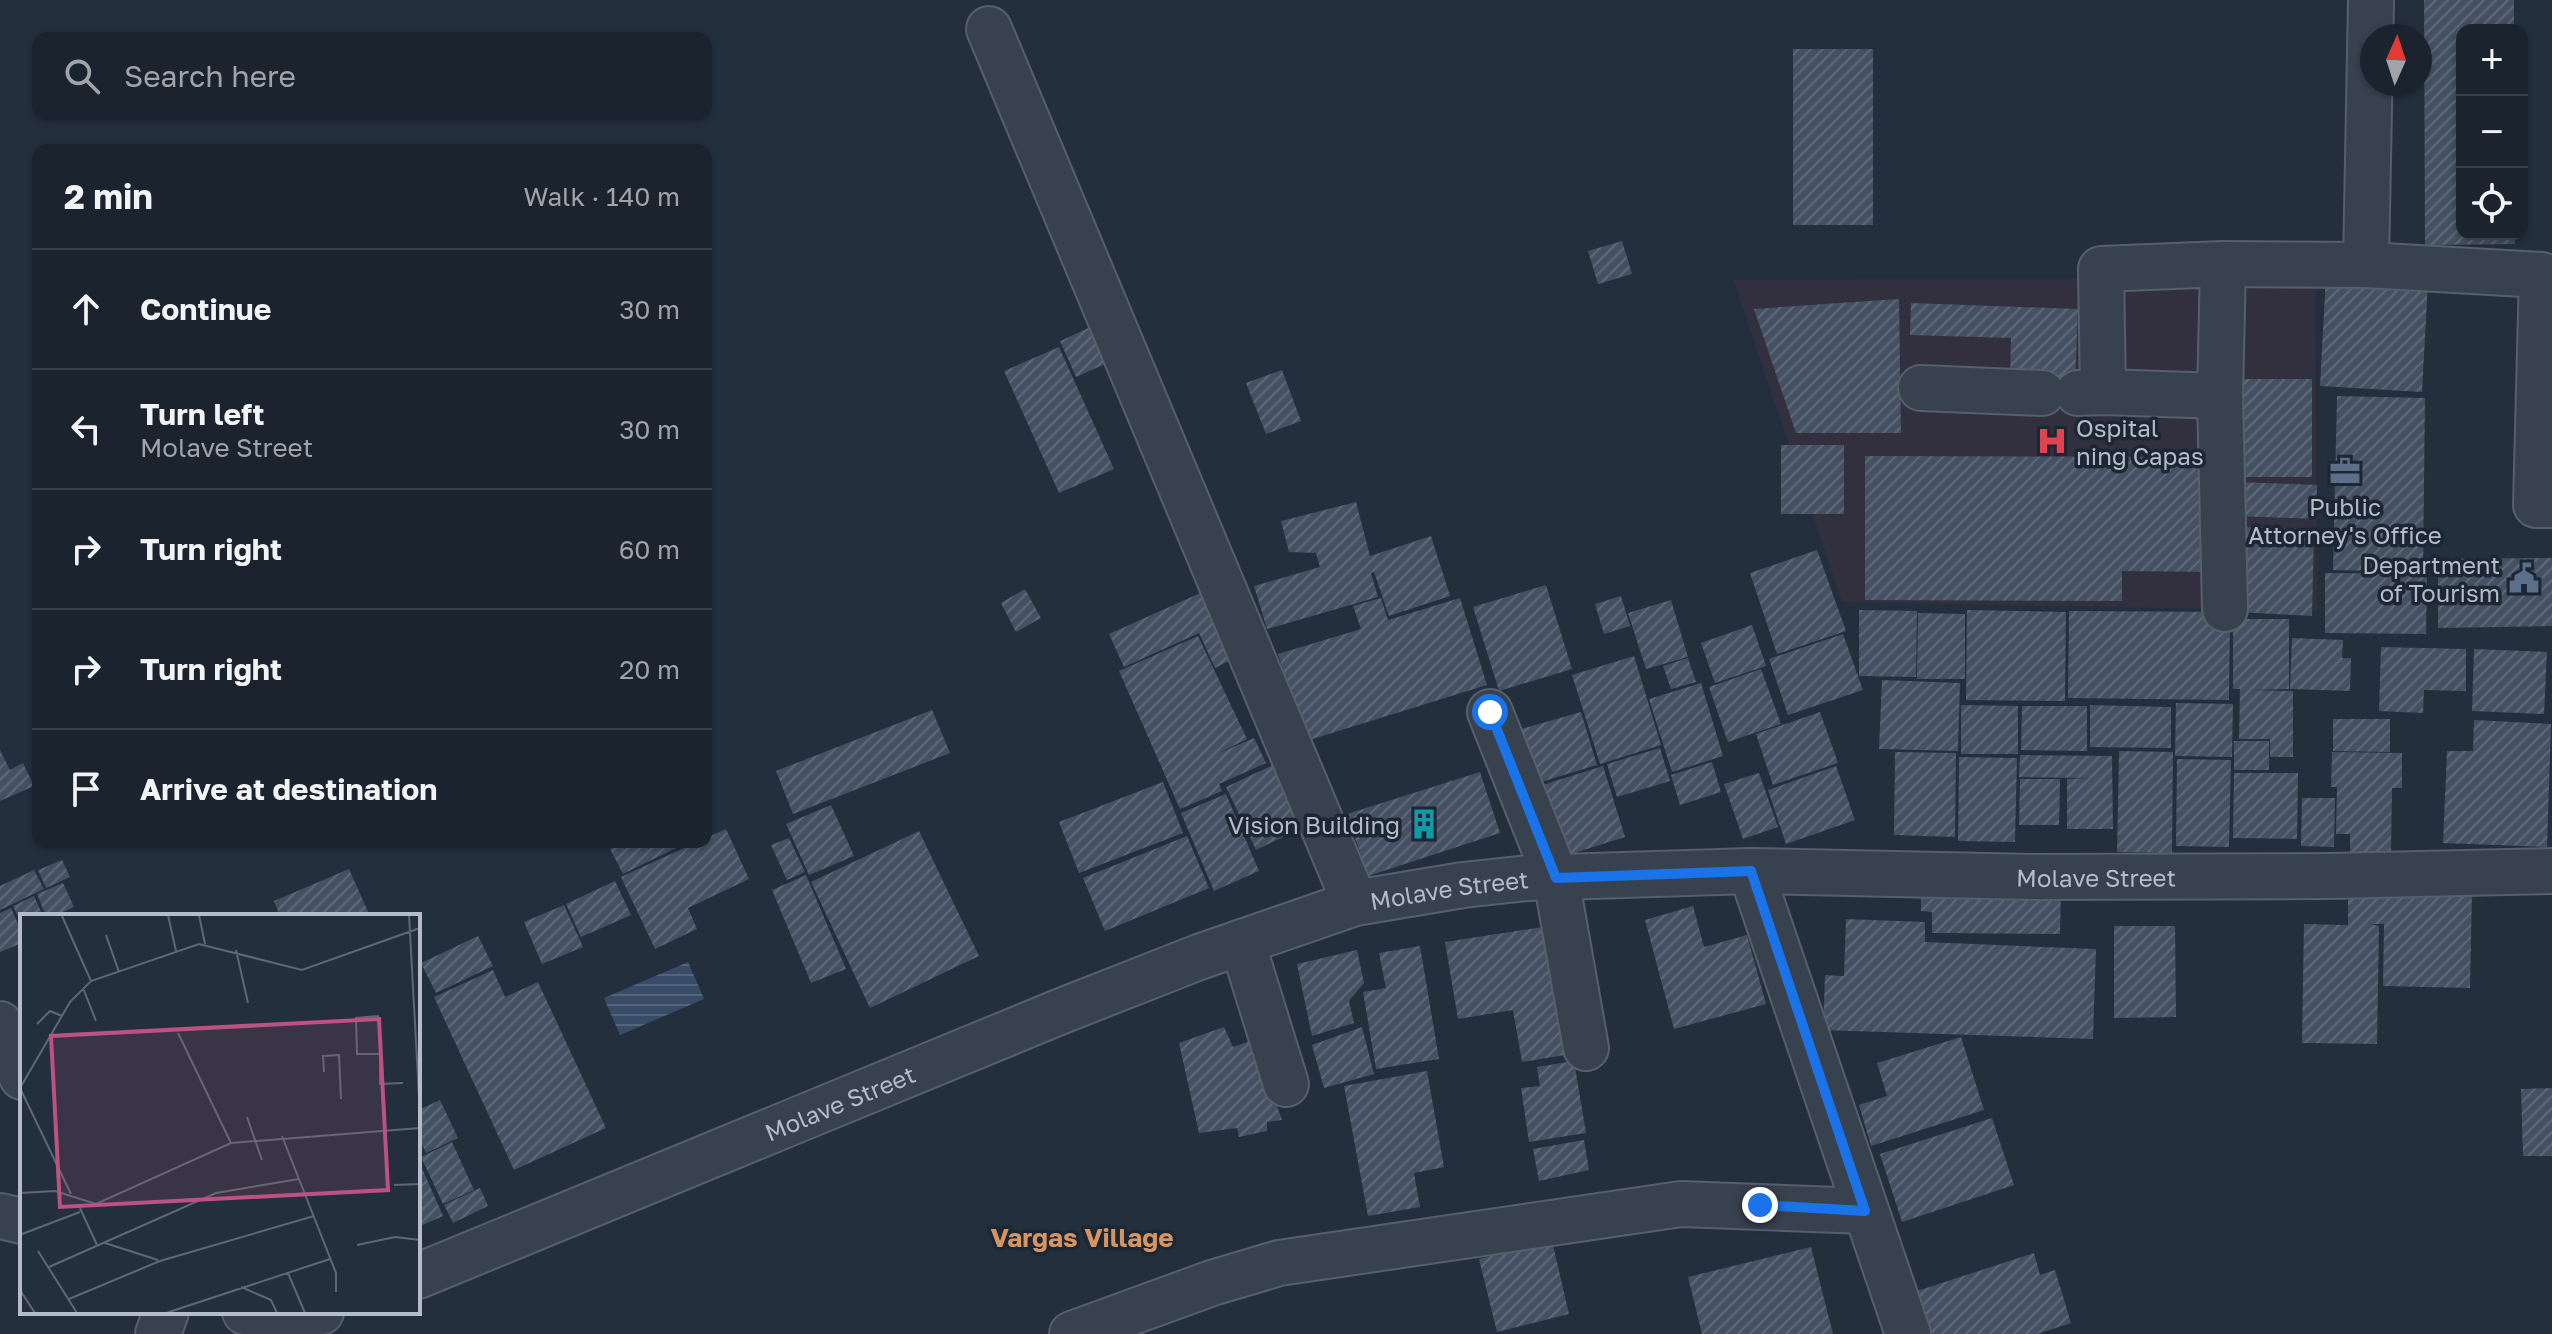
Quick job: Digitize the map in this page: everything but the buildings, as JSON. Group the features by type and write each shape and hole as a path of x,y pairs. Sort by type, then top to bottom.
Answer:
{"street":[{"path":"2366,265 2371,0"},
{"path":"989,29 1355,903"},
{"path":"2223,264 2220,396 2225,609"},
{"path":"2074,393 2101,269 2223,264 2366,265 2542,275 2536,505 2552,505"},
{"path":"1921,388 2220,396"},
{"path":"1490,712 1556,878 1586,1048"},
{"path":"1751,871 1908,1334"},
{"name":"Molave Street","path":"420,1275 904,1075 1242,942 1355,903 1463,885 1556,878 1751,871 2035,877 2330,876 2552,871"},
{"path":"1242,942 1286,1084"},
{"path":"0,1024 20,1072"},
{"path":"1072,1334 1212,1283 1279,1263 1681,1204 1865,1211"},
{"path":"0,1216 20,1221"},
{"path":"158,1334 165,1314"},
{"path":"256,1314 284,1319 310,1314"}],"shaded area":[{"name":"Ospital ning Capas","path":"2315,278 2317,611 1842,602 1734,280"}],"water":[{"path":"688,962 704,999 620,1035 604,998"}],"place":[{"name":"Ospital ning Capas","path":"2052,441"},
{"name":"Public Attorney's Office","path":"2345,471"},
{"name":"Department of Tourism","path":"2524,578"},
{"name":"Vision Building","path":"1424,824"}],"district":[{"name":"Vargas Village","path":"1082,1237"}],"route":[{"path":"1490,712 1556,878 1751,871 1865,1211 1760,1205"}]}
